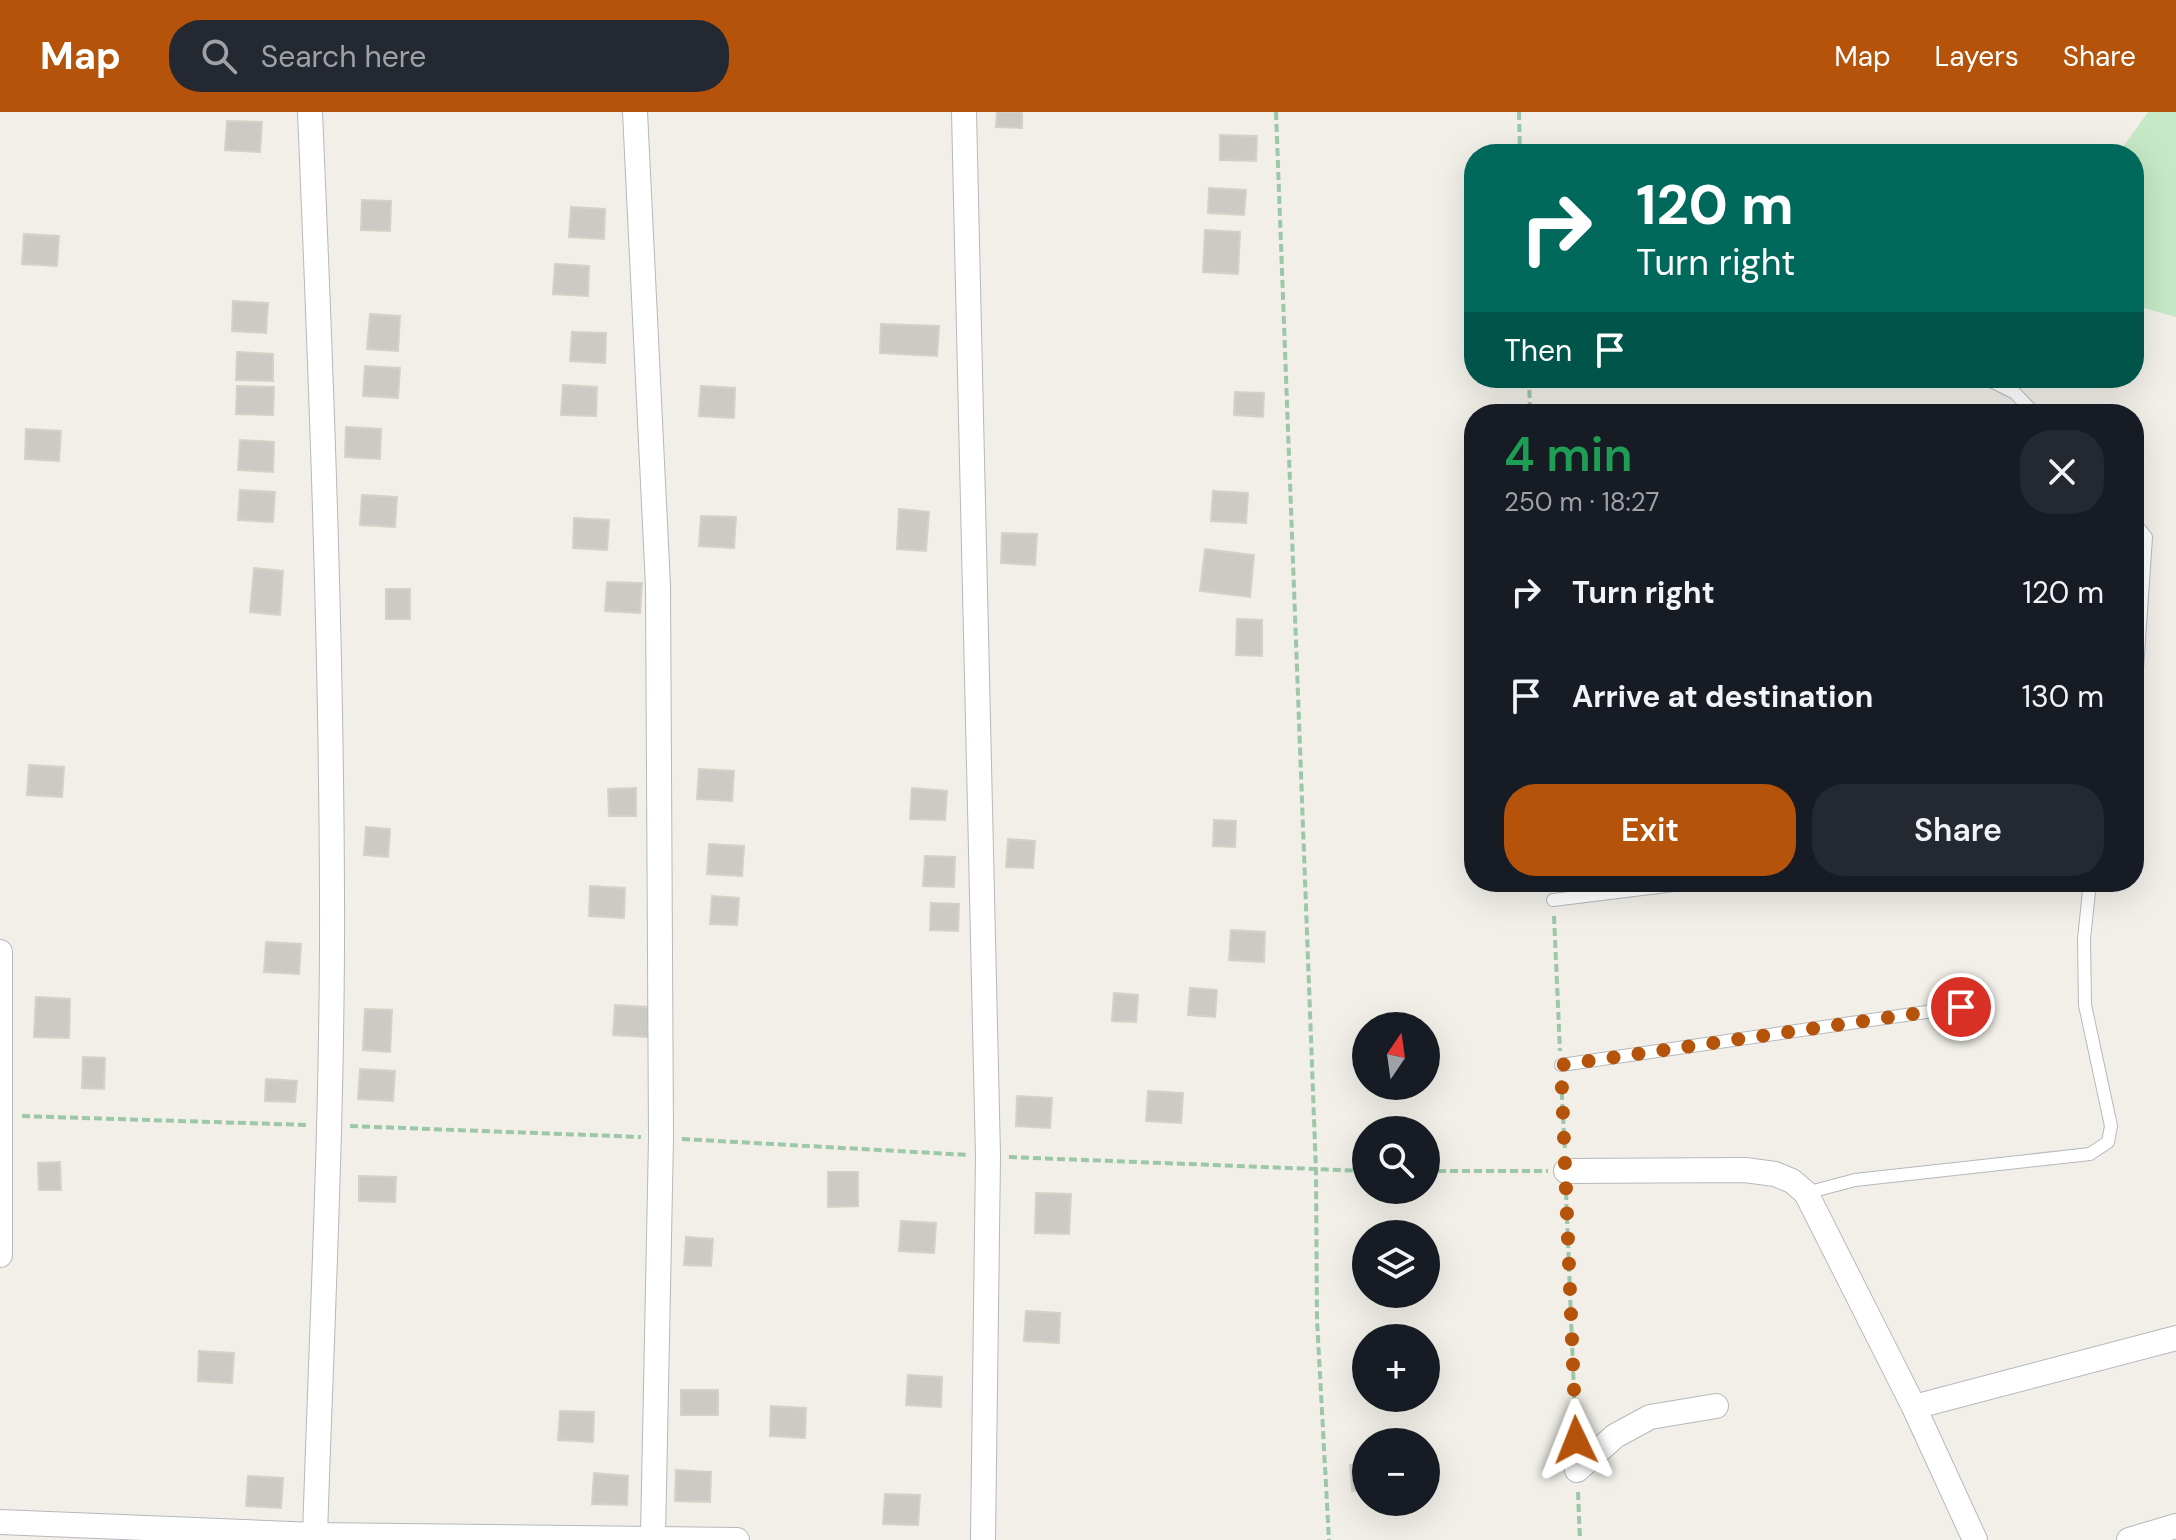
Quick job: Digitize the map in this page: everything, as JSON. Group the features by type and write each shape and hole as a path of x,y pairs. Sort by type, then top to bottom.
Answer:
{"street":[{"path":"310,112 327,543 332,894 315,1535"},
{"path":"635,112 658,586 661,1138 653,1537"},
{"path":"964,112 988,1140 983,1540"},
{"path":"0,952 0,1255"},
{"path":"1566,1171 1745,1170 1775,1174 1792,1181 1806,1193 1914,1407 1975,1540"},
{"path":"1914,1407 2176,1338"},
{"path":"1577,1470 1615,1436 1650,1417 1716,1406"},
{"path":"0,1522 183,1535 737,1540"},
{"path":"2129,1540 2176,1526"}],"lane":[{"path":"2005,388 2025,404"},
{"path":"2144,534 2144,566"},
{"path":"1553,900 1617,892"},
{"path":"1806,1193 1855,1180 2090,1154 2108,1142 2111,1126 2085,1005 2084,939 2089,892"},
{"path":"1561,1065 1961,1007"}],"path":[{"path":"1276,112 1316,1171 1317,1320 1329,1540"},
{"path":"1519,112 1520,144"},
{"path":"1553,900 1580,1540"},
{"path":"1440,1171 1566,1171"}],"green space":[{"path":"2148,112 2176,112 2176,317 2144,308 2144,144 2125,144"}],"building":[{"path":"997,112 1022,112 1022,128 996,127"},
{"path":"227,121 262,122 260,152 225,150"},
{"path":"1220,135 1257,136 1256,161 1220,160"},
{"path":"1209,188 1246,190 1244,215 1208,213"},
{"path":"362,200 391,201 390,231 361,230"},
{"path":"571,207 605,209 604,239 569,237"},
{"path":"1205,230 1240,232 1238,274 1203,272"},
{"path":"24,234 59,236 57,266 22,264"},
{"path":"555,264 589,266 588,296 553,294"},
{"path":"233,301 268,303 266,333 232,331"},
{"path":"370,314 400,316 398,351 367,349"},
{"path":"881,324 939,326 937,356 880,353"},
{"path":"572,332 606,333 605,363 570,361"},
{"path":"237,352 273,354 273,381 236,380"},
{"path":"365,366 400,368 398,398 363,396"},
{"path":"563,385 597,387 596,416 561,415"},
{"path":"237,386 274,387 273,415 236,414"},
{"path":"701,386 735,388 734,418 699,416"},
{"path":"1235,392 1264,393 1263,417 1234,415"},
{"path":"346,427 381,429 380,459 345,457"},
{"path":"26,429 61,431 59,461 25,459"},
{"path":"240,440 274,442 273,472 238,470"},
{"path":"240,490 275,492 273,522 238,520"},
{"path":"1213,491 1248,493 1246,523 1211,521"},
{"path":"362,495 397,497 395,527 360,525"},
{"path":"899,509 929,512 926,551 897,549"},
{"path":"701,516 736,517 734,548 699,546"},
{"path":"574,518 609,520 607,550 573,548"},
{"path":"1002,533 1037,534 1035,565 1001,563"},
{"path":"1205,549 1254,555 1250,597 1200,591"},
{"path":"254,568 283,571 280,615 250,612"},
{"path":"607,582 642,583 640,613 605,611"},
{"path":"386,589 410,589 410,619 386,619"},
{"path":"1237,619 1262,620 1262,656 1236,655"},
{"path":"29,765 64,767 62,797 27,795"},
{"path":"699,769 734,771 732,801 697,799"},
{"path":"636,788 636,816 609,816 608,789"},
{"path":"912,788 947,791 945,820 910,819"},
{"path":"1214,820 1236,821 1235,847 1213,846"},
{"path":"366,827 390,829 388,857 364,855"},
{"path":"1008,839 1035,841 1033,868 1006,867"},
{"path":"709,844 744,846 742,876 707,874"},
{"path":"925,856 955,857 954,887 923,886"},
{"path":"590,886 625,888 624,918 589,916"},
{"path":"712,896 739,898 737,925 710,924"},
{"path":"931,903 959,904 958,931 930,930"},
{"path":"1231,930 1265,932 1264,962 1229,960"},
{"path":"266,942 301,944 299,974 264,972"},
{"path":"1190,988 1217,990 1215,1017 1188,1015"},
{"path":"1114,993 1138,995 1136,1022 1112,1021"},
{"path":"36,997 70,999 69,1038 34,1037"},
{"path":"615,1005 650,1007 648,1037 613,1035"},
{"path":"365,1009 392,1010 390,1052 363,1050"},
{"path":"83,1057 105,1058 104,1089 82,1088"},
{"path":"360,1069 395,1071 393,1101 358,1099"},
{"path":"266,1079 297,1081 295,1102 265,1101"},
{"path":"1148,1091 1183,1093 1181,1123 1146,1121"},
{"path":"1017,1096 1052,1098 1050,1128 1016,1126"},
{"path":"60,1162 61,1190 39,1190 38,1163"},
{"path":"828,1172 858,1172 858,1206 828,1207"},
{"path":"359,1176 396,1177 395,1202 359,1201"},
{"path":"1036,1193 1071,1194 1069,1234 1035,1233"},
{"path":"901,1221 936,1223 934,1253 899,1251"},
{"path":"686,1237 713,1239 711,1266 684,1265"},
{"path":"1026,1311 1060,1313 1059,1343 1024,1341"},
{"path":"199,1351 234,1353 232,1383 198,1381"},
{"path":"908,1375 942,1377 941,1407 906,1405"},
{"path":"681,1390 718,1390 718,1415 681,1415"},
{"path":"771,1406 806,1408 805,1438 770,1436"},
{"path":"560,1411 594,1412 593,1442 558,1440"},
{"path":"676,1470 711,1472 710,1502 675,1501"},
{"path":"594,1473 628,1476 627,1505 592,1504"},
{"path":"248,1476 283,1478 281,1508 246,1506"},
{"path":"885,1494 920,1495 918,1525 883,1524"}],"route":[{"path":"1576,1440 1561,1065 1961,1007"}]}
